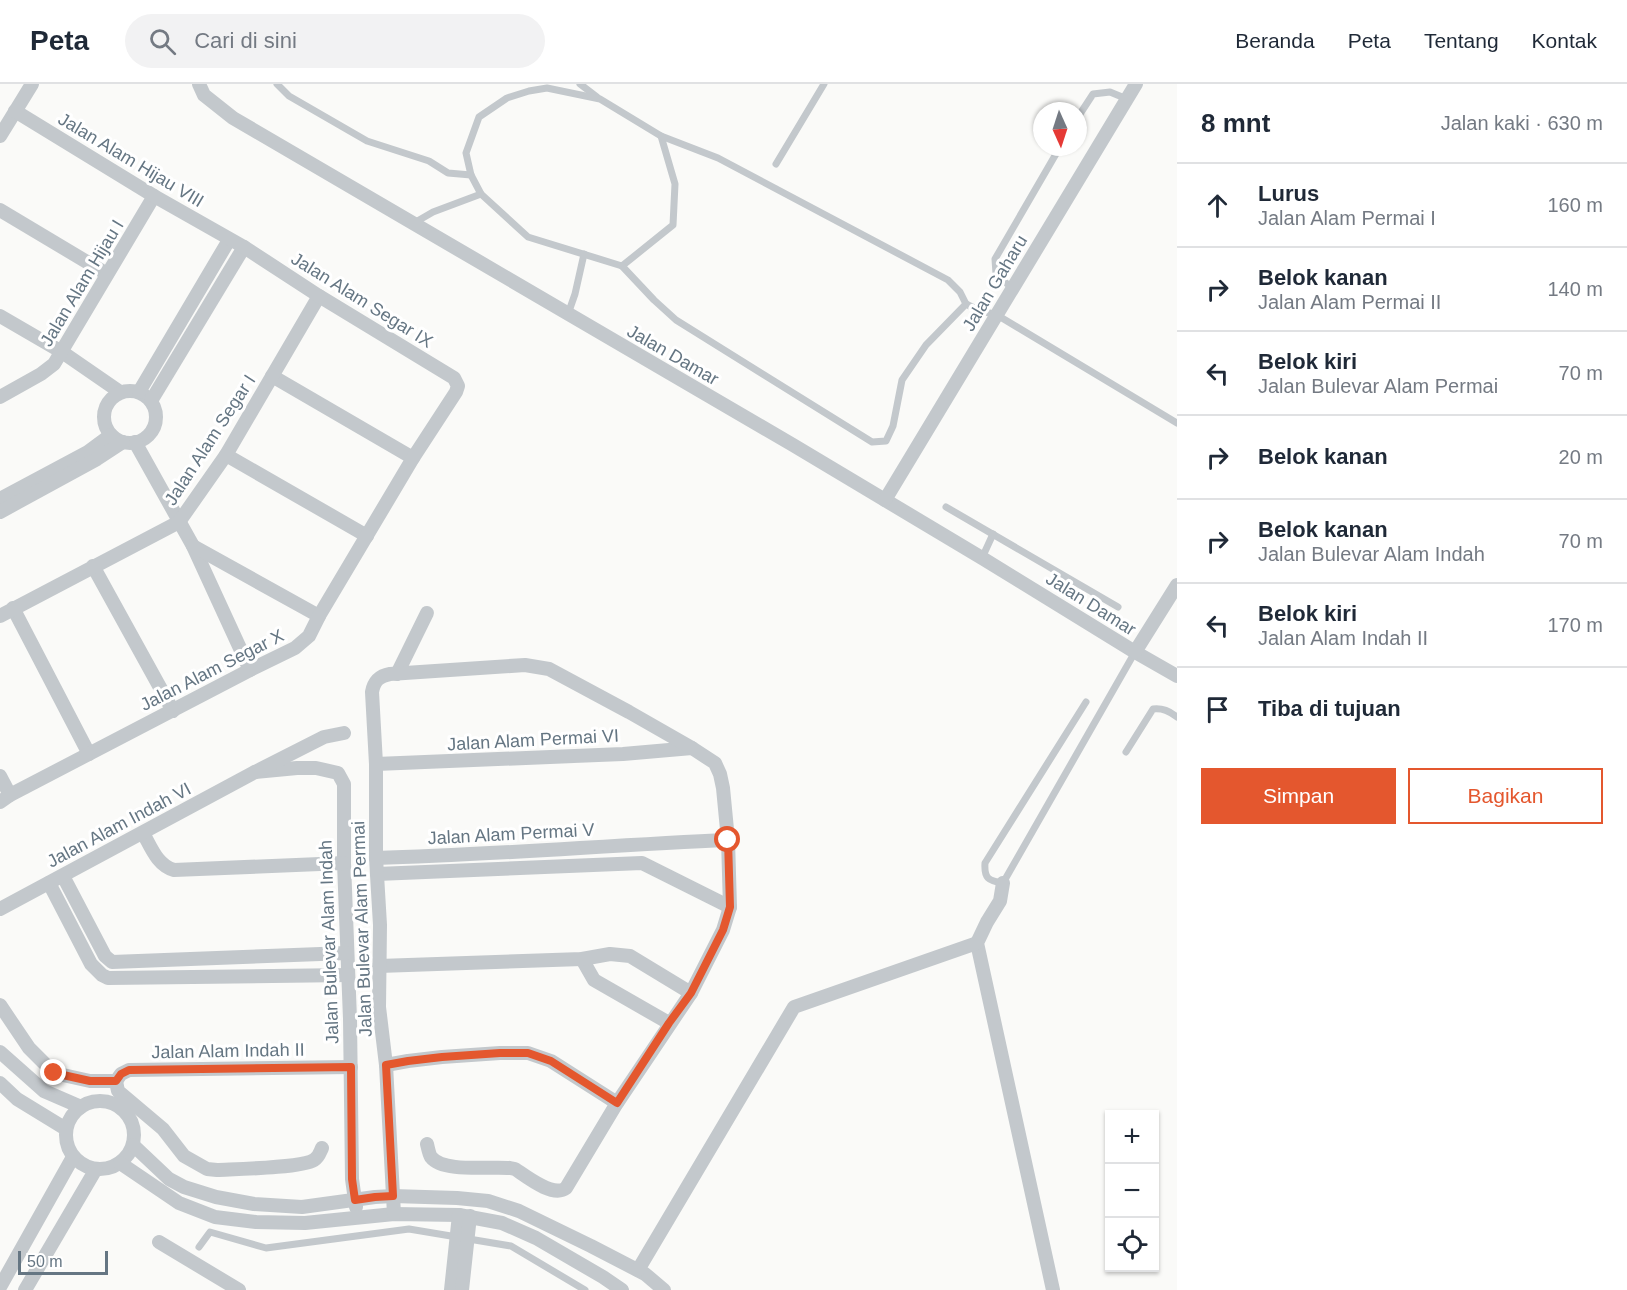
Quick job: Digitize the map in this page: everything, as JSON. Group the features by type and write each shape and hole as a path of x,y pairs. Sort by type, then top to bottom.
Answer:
{"street":[{"path":"0,136 32,84"},
{"name":"Jalan Damar","path":"199,84 204,95 233,118 885,500 1177,676"},
{"name":"Jalan Gaharu","path":"885,500 1136,84"},
{"name":"Jalan Alam Hijau VIII","path":"15,111 154,196 244,247"},
{"name":"Jalan Alam Hijau I","path":"2,393 50,368 62,352 154,196"},
{"path":"0,210 107,274"},
{"path":"139,392 229,240"},
{"path":"151,401 244,247"},
{"name":"Jalan Alam Segar IX","path":"244,247 319,296 454,378 458,386"},
{"name":"Jalan Alam Segar I","path":"0,616 179,522 226,455 319,296"},
{"path":"0,316 62,352 120,392 139,392 146,395 156,410 156,421 152,431 145,438 123,440 88,452 0,499"},
{"path":"272,376 413,458"},
{"name":"Jalan Alam Segar X","path":"5,799 295,648 309,636 458,386"},
{"path":"120,392 106,406 104,416 106,426 123,440 179,522 193,546 250,670"},
{"path":"0,512 98,459 123,440"},
{"path":"226,455 367,536"},
{"path":"193,546 319,616"},
{"path":"93,566 173,711"},
{"path":"1135,652 1177,585"},
{"path":"14,608 89,754"},
{"path":"397,674 427,613"},
{"path":"397,674 525,665 549,669 715,763 723,788 728,840 730,907 723,930 691,993 617,1103 566,1188 557,1192 548,1189 510,1168 446,1166 430,1156 427,1144"},
{"name":"Jalan Bulevar Alam Permai","path":"394,1214 386,1065 379,1007 380,925 372,692 377,679 397,674"},
{"name":"Jalan Alam Indah VI","path":"0,909 255,772 324,737 344,733"},
{"name":"Jalan Alam Permai VI","path":"376,764 612,754 692,748"},
{"name":"Jalan Alam Indah VI","path":"255,772 316,768 338,773"},
{"name":"Jalan Bulevar Alam Indah","path":"338,773 344,784 352,1179 357,1209 361,1217"},
{"path":"0,776 5,799"},
{"path":"143,833 159,861 174,870 344,863"},
{"name":"Jalan Alam Permai V","path":"376,858 495,854 648,843 728,840"},
{"path":"642,863 648,843"},
{"name":"Jalan Alam Permai V","path":"377,874 642,863 730,907"},
{"path":"63,876 105,956 112,962 347,953"},
{"path":"49,883 91,964 108,978 348,975"},
{"path":"1003,883 1000,901 977,943 1053,1289 1039,1290"},
{"path":"638,1270 794,1007 977,943"},
{"path":"379,966 582,959 610,954 630,956 691,993"},
{"path":"582,959 594,980 669,1023"},
{"path":"102,975 112,962"},
{"name":"Jalan Alam Indah II","path":"0,1005 28,1048 54,1073 90,1081 116,1081 121,1074 129,1070 351,1067"},
{"path":"0,1052 44,1090 81,1107"},
{"path":"386,1065 442,1057 528,1053 551,1061 617,1103"},
{"path":"116,1081 118,1091 163,1129 184,1156 207,1169 295,1165 313,1161 322,1148"},
{"path":"1,1086 17,1099 66,1129"},
{"path":"90,1102 111,1103 128,1115 133,1124 133,1145 120,1163 113,1167 96,1169 84,1165 74,1157 68,1148 66,1129 74,1113 81,1107 90,1102"},
{"path":"133,1145 169,1179 216,1197 254,1204 302,1207 393,1196 488,1201 519,1211 638,1270 664,1290"},
{"path":"0,1287 74,1157"},
{"path":"120,1163 179,1203 215,1217 256,1222 305,1223 394,1214 465,1216 502,1223 536,1238 603,1276 622,1290"},
{"path":"25,1290 96,1169"},
{"path":"451,1290 465,1216"},
{"path":"462,1238 462,1290"},
{"path":"159,1242 239,1290"}],"lane":[{"path":"278,84 289,96 367,141 429,161 448,173 471,175"},
{"path":"580,84 600,99 662,136 718,158 948,280 960,292 966,304 997,315 1177,423"},
{"path":"776,164 824,84"},
{"path":"600,99 548,86 507,98 479,117 466,153 471,175 481,195 528,237 622,266 676,320 872,442 886,441 893,426 902,380 926,345 966,304"},
{"path":"1087,103 1093,94 1110,92 1127,99"},
{"path":"622,266 673,225 675,184 662,136"},
{"path":"1012,289 996,274 995,259 1055,156"},
{"path":"413,224 433,212 481,195"},
{"path":"568,314 584,254"},
{"path":"945,507 1119,607"},
{"path":"982,558 993,534"},
{"path":"1086,702 985,863 984,871 987,878 994,882 1003,883 1135,652"},
{"path":"1126,753 1153,709 1167,710 1177,717"},
{"path":"199,1247 210,1232 267,1248 409,1229 512,1246 585,1290"}],"route":[{"path":"54,1073 90,1081 116,1081 121,1074 129,1070 351,1067 352,1179 355,1200 393,1196 386,1065 442,1057 528,1053 551,1061 617,1103 691,993 723,930 730,907 728,840"}]}
